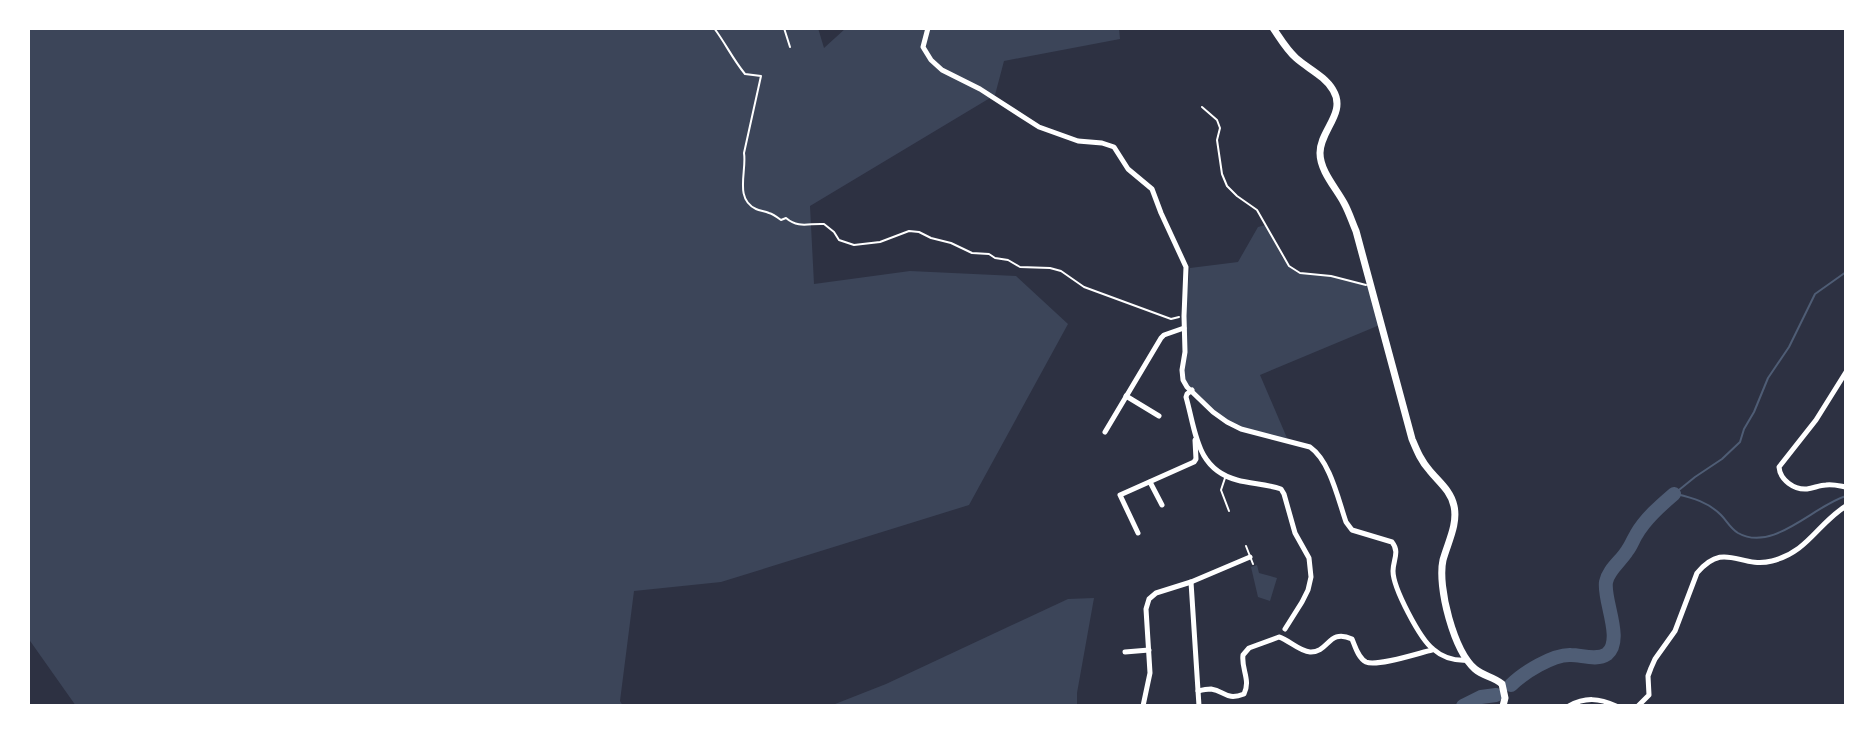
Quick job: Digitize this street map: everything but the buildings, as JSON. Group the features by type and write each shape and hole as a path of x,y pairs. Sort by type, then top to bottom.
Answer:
{"main road":[{"path":"1273,28 1294,57 1326,81 1334,91 1337,111 1322,142 1322,165 1351,217 1418,456 1451,494 1455,508 1455,521 1442,564 1446,606 1452,629 1460,650 1473,667 1502,684 1503,706"}],"street":[{"path":"928,28 923,47 942,70 980,89 1039,127 1078,141 1114,147 1128,169 1152,189 1186,267 1183,380 1213,412 1227,422 1318,452 1352,530 1395,545 1397,554 1393,572 1403,602 1425,641 1442,656 1468,660"},
{"path":"1105,432 1161,338 1184,328"},
{"path":"1846,372 1816,420 1779,467 1780,475 1786,482 1798,488 1846,487"},
{"path":"1192,390 1186,397 1203,457 1209,466 1226,477 1281,489 1295,533 1309,558 1311,577 1308,590 1285,629"},
{"path":"1126,396 1159,416"},
{"path":"1138,533 1120,495 1194,462 1196,435"},
{"path":"1150,482 1162,505"},
{"path":"1638,706 1649,695 1648,676 1651,668 1675,631 1697,573 1703,566 1717,557 1753,562 1782,558 1807,543 1836,512 1846,506"},
{"path":"1143,706 1150,673 1146,609 1149,599 1156,593 1250,557"},
{"path":"1191,582 1199,706"},
{"path":"1198,691 1213,689 1225,696 1236,697 1244,694 1247,678 1243,655 1249,648 1279,637 1313,652 1338,635 1343,635 1352,639 1365,662 1375,663 1433,650"},
{"path":"1125,652 1149,650"},
{"path":"1569,706 1583,699 1607,701 1616,706"}],"lane":[{"path":"784,28 790,47"},
{"path":"1202,107 1217,120 1220,128 1217,140 1227,186 1257,210 1289,266 1300,273 1331,276 1371,287"},
{"path":"1226,477 1221,490 1229,511"},
{"path":"1246,546 1253,564"}],"path":[{"path":"714,28 745,74 761,76 744,153 743,189 746,201 755,209 804,226 824,224 839,240 854,245 880,242 909,231 919,232 972,253 1008,260 1020,267 1061,271 1084,287 1171,319 1184,316"}],"shaded area":[{"path":"28,28 818,28 824,48 846,28 1119,28 1120,39 1004,61 995,95 810,206 814,284 910,271 1016,276 1068,324 969,505 721,582 634,591 620,701 623,706 76,706 28,638"},
{"path":"1266,225 1282,257 1300,273 1331,276 1371,287 1382,324 1260,375 1287,438 1227,422 1183,380 1184,316 1190,268 1238,262 1258,227"},
{"path":"1257,565 1259,573 1277,578 1270,601 1258,597 1251,567"},
{"path":"1094,598 1077,706 830,706 886,684 1068,599"}],"waterway":[{"path":"1674,494 1740,442 1768,378 1789,347 1815,294 1846,272"},
{"path":"1511,685 1531,670 1556,658 1607,654 1614,639 1607,578 1644,524 1674,494"},
{"path":"1676,494 1706,504 1735,531 1751,538 1779,533 1846,496"},
{"path":"1463,706 1481,697 1496,695"}]}
